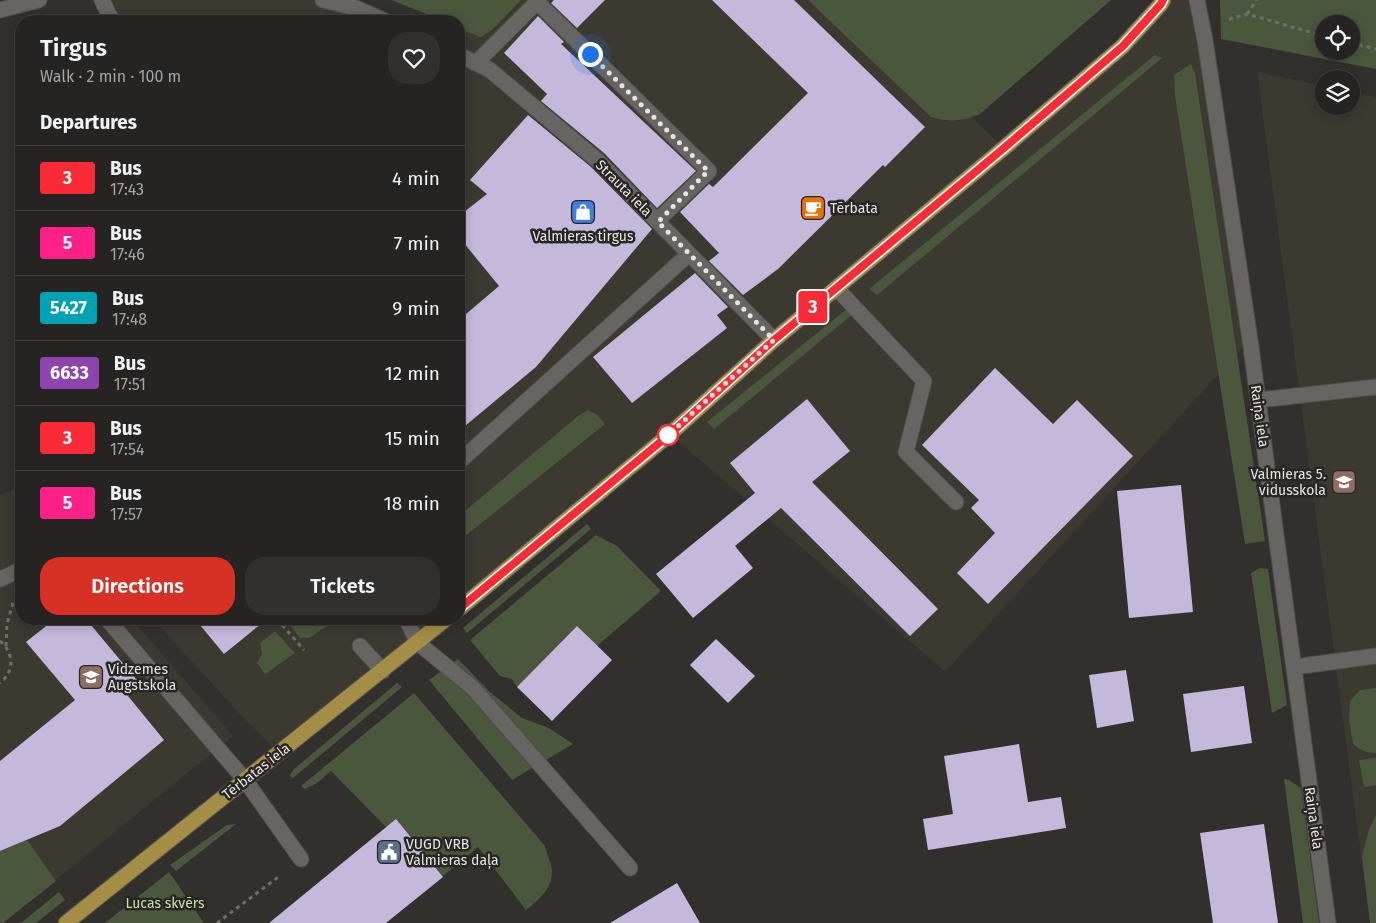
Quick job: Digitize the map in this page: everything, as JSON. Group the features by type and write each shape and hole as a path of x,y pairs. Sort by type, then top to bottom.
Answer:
{"main road":[{"path":"465,603 670,434 774,340 1123,46 1163,0"},
{"name":"Tērbatas iela","path":"66,923 439,625"}],"street":[{"path":"0,10 39,0"},
{"path":"102,0 109,15"},
{"path":"323,0 356,8 372,15"},
{"name":"Raiņa iela","path":"1197,0 1205,40 1258,400 1328,923"},
{"path":"484,69 537,2 708,171 658,222"},
{"name":"Strauta iela","path":"465,58 484,69 597,160 774,340"},
{"path":"465,457 689,254"},
{"path":"836,288 924,381 906,452 956,502"},
{"path":"1258,400 1376,387"},
{"path":"0,579 15,573"},
{"path":"112,625 245,780 301,859"},
{"path":"409,625 418,642 473,688 630,868"},
{"path":"360,646 383,671"},
{"path":"1294,667 1376,656"}],"path":[{"path":"1247,14 1257,0"},
{"path":"1229,19 1247,14 1315,34"},
{"path":"1360,45 1376,49"},
{"path":"6,646 7,624 14,601"},
{"path":"283,625 304,650"},
{"path":"0,641 6,646 11,656 11,668 6,678 0,683"},
{"path":"217,923 301,859"}],"shaded area":[{"path":"102,0 323,0 367,15 109,15"},
{"path":"484,0 854,0 1004,148 1163,0 1197,0 1250,340 945,672 670,434 465,604 465,17"},
{"name":"Valmieras 5. vidusskola","path":"1257,72 1315,84 1315,115 1360,115 1360,94 1376,97 1376,923 1370,923"},
{"name":"Vidzemes Augstskola","path":"15,488 15,625 137,625 233,736 3,923 0,923 0,495"},
{"path":"158,625 439,625 279,754"}],"green space":[{"path":"391,0 521,0 492,30 481,37 465,31 465,15 429,15"},
{"path":"808,0 1111,0 980,114 961,120 950,121 931,117"},
{"path":"1220,0 1376,0 1376,69 1330,60 1360,60 1360,15 1315,15 1315,57 1221,39"},
{"path":"1155,55 1162,58 877,295 869,289"},
{"path":"1191,64 1195,73 1265,541 1245,544 1175,96 1174,75"},
{"path":"848,308 853,314 714,429 707,422"},
{"path":"588,410 597,415 605,424 465,536 465,511 578,416"},
{"path":"587,524 591,529 467,633 463,628"},
{"path":"596,535 617,546 661,591 597,646 577,626 517,687 512,679 500,676 470,640"},
{"path":"1260,568 1268,569 1287,705 1272,713 1251,573"},
{"path":"290,625 328,625 309,638 300,638"},
{"path":"275,631 295,653 265,674 257,663 262,654 260,643"},
{"path":"458,659 490,692 522,718 549,728 573,744 512,780 429,680"},
{"path":"397,683 402,687 293,778 290,776 293,770"},
{"path":"1376,688 1376,753 1363,751 1353,744 1349,718 1350,701 1360,690"},
{"path":"414,693 545,846 551,864 552,876 548,888 526,910 478,847 443,876 386,827 331,771 317,783 305,789 301,786"},
{"path":"1376,758 1376,785 1364,787 1359,760"},
{"path":"1284,779 1301,788 1319,923 1303,923"},
{"path":"1376,815 1376,923 1370,923 1362,857 1369,829"},
{"path":"236,824 176,871 170,865 227,825"},
{"path":"27,840 56,881 3,923 0,923 0,851"},
{"name":"Lucas skvērs","path":"169,872 204,923 105,923"},
{"path":"59,892 65,900 36,923 21,923"}],"building":[{"path":"554,0 605,0 577,28 551,3"},
{"path":"712,0 794,0 925,127 885,167 883,165 778,269 743,295 709,261 719,253 680,212 709,184 713,187 808,93"},
{"path":"538,16 564,42 561,44 696,171 657,208 604,153 541,101 547,94 504,53"},
{"path":"528,115 591,167 652,229 536,367 465,426 465,315 499,286 465,244 465,211 487,194 470,180"},
{"path":"695,273 728,307 717,315 727,328 632,403 593,357"},
{"path":"995,368 1053,424 1077,400 1133,456 988,604 957,573 995,533 971,508 979,500 922,445"},
{"path":"807,399 850,451 812,482 938,609 910,636 781,508 735,546 753,568 693,618 656,574 755,493 730,463"},
{"path":"1181,485 1193,612 1129,618 1117,491"},
{"path":"47,625 91,625 141,685 128,696 164,740 60,826 0,851 0,761 75,700 26,642"},
{"path":"200,625 260,625 224,654"},
{"path":"577,626 612,660 552,721 517,687"},
{"path":"716,639 755,676 728,703 690,665"},
{"path":"1126,670 1134,721 1097,728 1089,675"},
{"path":"1244,686 1252,743 1191,752 1183,694"},
{"path":"1019,744 1028,802 1061,797 1066,828 928,850 923,819 953,814 944,756"},
{"name":"VUGD VRB Valmieras daļa","path":"396,819 443,877 386,923 269,923"},
{"path":"1264,824 1278,923 1213,923 1200,833"},
{"path":"677,883 700,923 610,923"}],"bus line":[{"name":"3","path":"465,604 670,434 774,340 1123,46 1163,0"}],"place":[{"name":"Tērbata","path":"813,208"},
{"name":"Valmieras tirgus","path":"583,212"},
{"name":"Valmieras 5. vidusskola","path":"1344,482"},
{"name":"Vidzemes Augstskola","path":"91,677"},
{"name":"VUGD VRB Valmieras daļa","path":"389,852"}],"route":[{"path":"590,54 708,171 658,222 774,340 668,435"}]}
